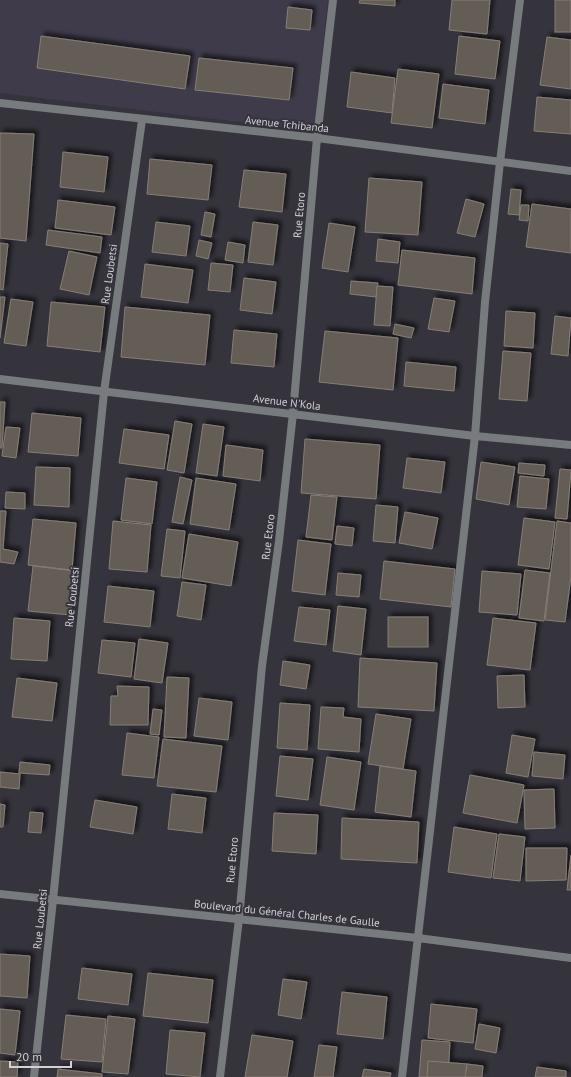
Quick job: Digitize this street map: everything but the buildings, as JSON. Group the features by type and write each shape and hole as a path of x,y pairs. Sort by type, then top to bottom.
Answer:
{"street":[{"name":"Rue Etoro","path":"220,1077 239,919 262,666 279,541 293,413 317,138 333,0"},
{"path":"402,1077 475,436 486,302 500,162 520,0"},
{"name":"Avenue Tchibanda","path":"0,103 142,120 317,138 571,171"},
{"name":"Rue Loubetsi","path":"34,1077 104,392 142,120"},
{"name":"Avenue N'Kola","path":"0,379 475,436 571,445"},
{"name":"Boulevard du Général Charles de Gaulle","path":"0,894 418,938 571,958"}],"shaded area":[{"path":"0,0 328,0 314,131 0,93"}]}
